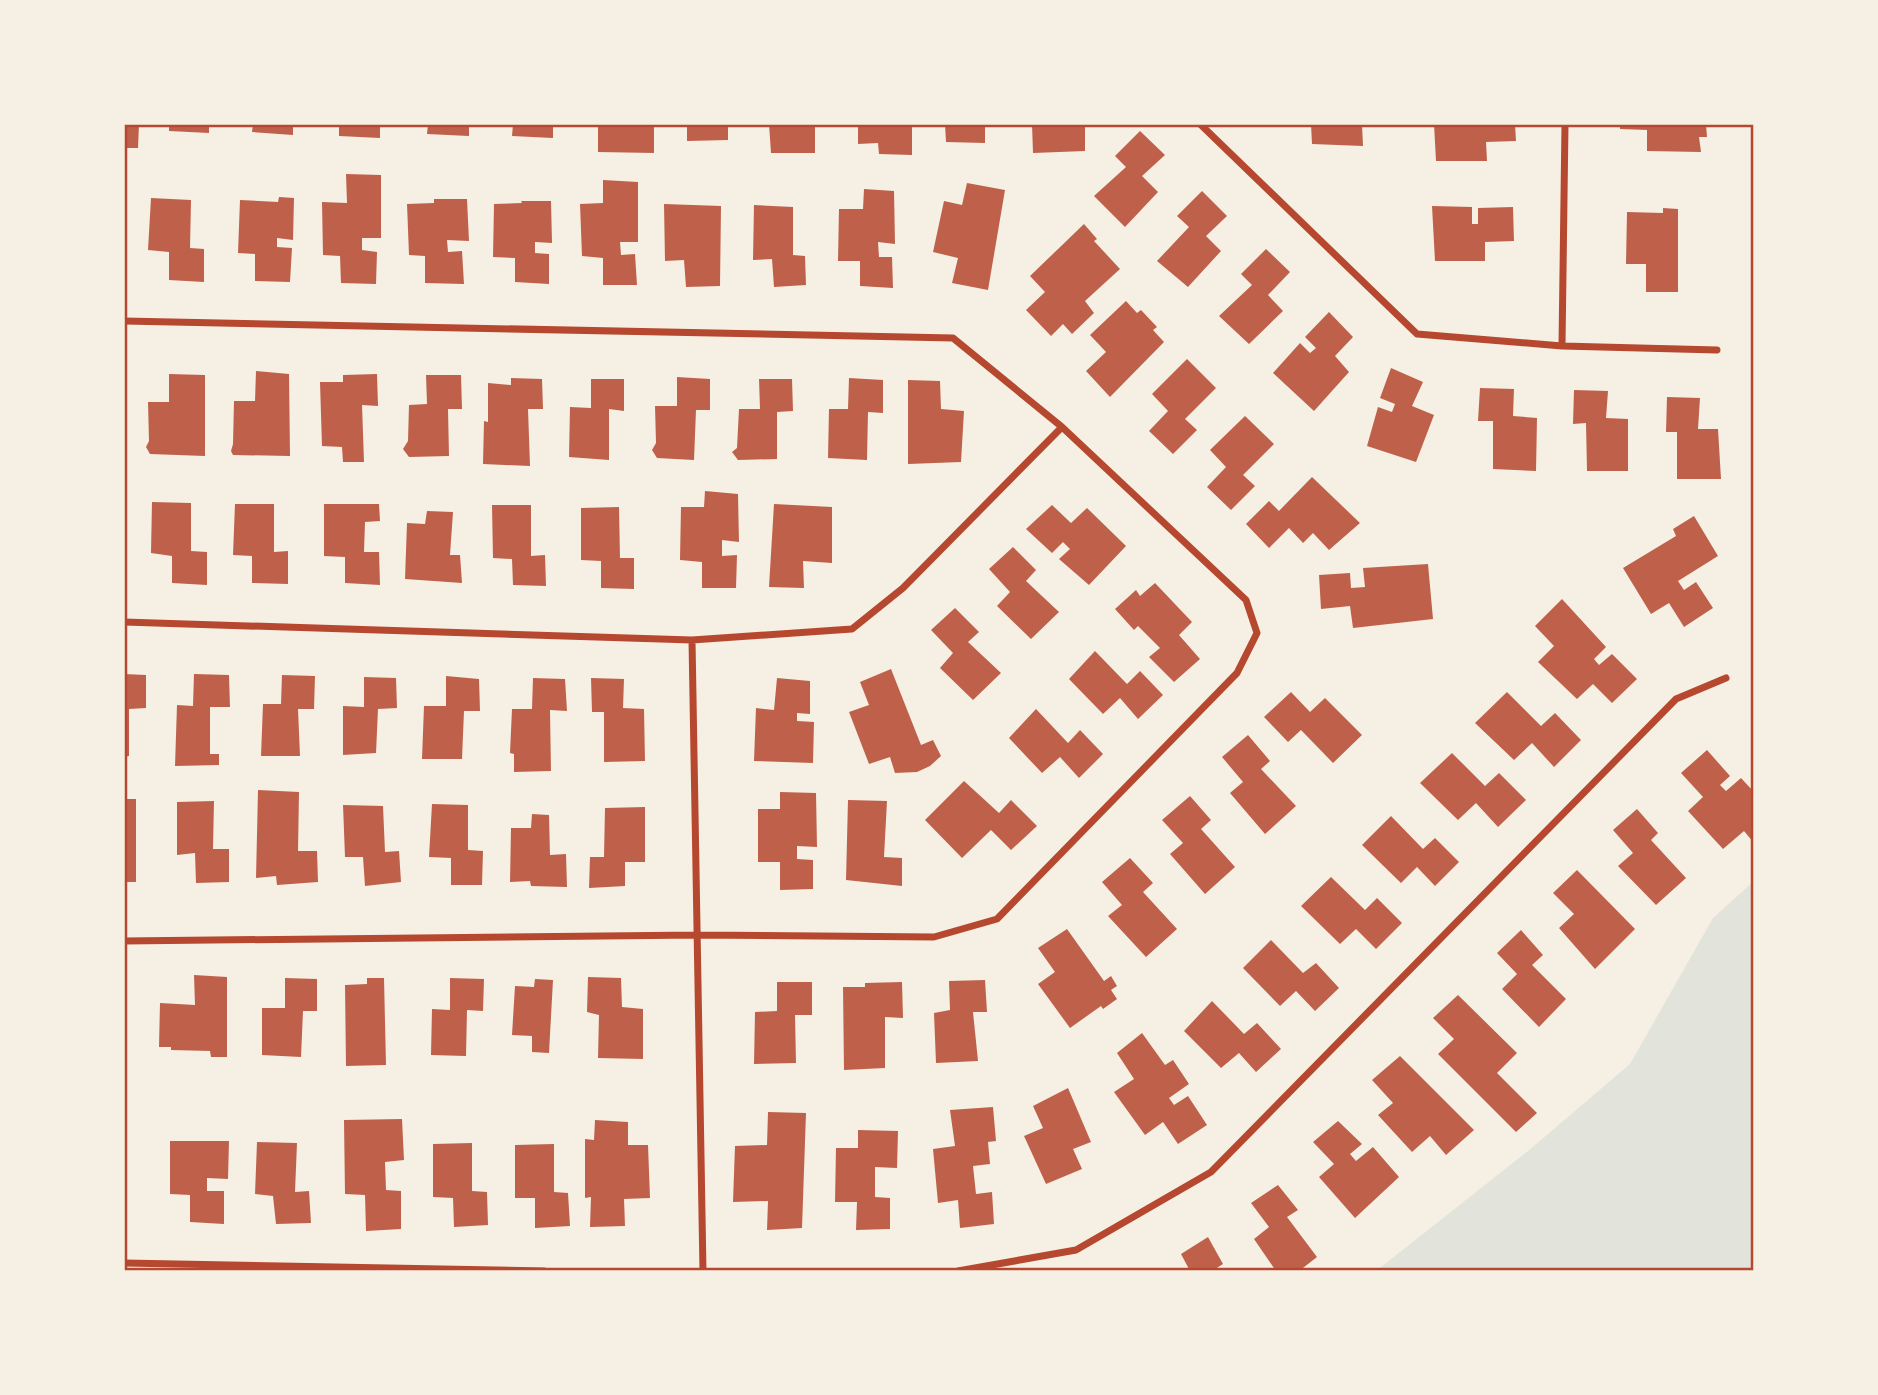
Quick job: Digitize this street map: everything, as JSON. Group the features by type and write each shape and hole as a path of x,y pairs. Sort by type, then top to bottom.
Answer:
{"street":[{"path":"1200,124 1417,334 1562,346 1717,350"},
{"path":"1562,346 1565,124"},
{"path":"124,321 953,338 1062,427 1246,600 1257,633 1237,673 998,919 934,937 697,935 124,942"},
{"path":"124,622 692,640 852,628 903,588 1062,427"},
{"path":"692,640 703,1271"},
{"path":"958,1271 1076,1250 1211,1172 1676,699 1726,678"},
{"path":"124,1263 544,1271"}],"shaded area":[{"path":"1754,881 1754,1271 1376,1271 1528,1151 1630,1064 1713,918"}],"building":[{"path":"124,124 139,124 138,148 124,148"},
{"path":"169,124 209,124 209,133 169,131"},
{"path":"253,124 293,124 293,135 252,132"},
{"path":"339,124 380,124 380,138 339,136"},
{"path":"428,124 469,124 469,136 427,134"},
{"path":"513,124 553,124 553,138 512,136"},
{"path":"598,124 654,124 654,153 598,152"},
{"path":"687,124 728,124 728,140 687,141"},
{"path":"769,124 815,124 815,153 771,153"},
{"path":"858,124 912,124 912,155 879,154 878,143 858,144"},
{"path":"945,124 985,124 985,143 946,142"},
{"path":"1032,124 1085,124 1085,151 1033,153"},
{"path":"1311,124 1362,124 1363,146 1312,144"},
{"path":"1434,124 1515,124 1516,141 1486,142 1487,161 1436,161"},
{"path":"1620,124 1706,124 1707,137 1699,137 1701,152 1647,151 1647,130 1620,129"},
{"path":"1140,131 1165,155 1142,176 1158,192 1125,227 1094,196 1126,167 1115,156"},
{"path":"346,174 381,175 381,238 362,238 362,250 377,252 376,284 341,283 340,256 323,255 322,202 347,203"},
{"path":"603,180 638,182 638,242 620,242 621,255 635,254 637,285 603,285 603,258 582,256 580,204 603,203"},
{"path":"967,183 1005,190 988,290 952,283 958,258 933,252 944,201 962,205"},
{"path":"864,189 894,191 895,244 878,242 879,257 892,257 893,288 860,286 860,261 838,261 839,209 863,209"},
{"path":"1202,191 1227,216 1206,236 1221,251 1188,287 1157,261 1189,227 1177,216"},
{"path":"279,197 294,198 293,240 277,238 277,247 292,248 290,282 255,281 255,254 238,253 240,200 278,202"},
{"path":"151,198 191,200 190,248 204,249 204,282 169,280 169,252 148,250"},
{"path":"434,199 467,199 469,241 447,240 448,252 462,251 464,284 425,283 425,256 409,255 407,204 434,203"},
{"path":"521,201 551,201 552,243 535,242 535,253 549,254 549,284 515,282 515,258 493,257 494,204 522,203"},
{"path":"664,204 721,206 720,286 686,287 684,260 665,261"},
{"path":"754,205 793,207 793,255 805,256 806,285 774,287 772,259 753,260"},
{"path":"1432,206 1472,207 1472,224 1478,224 1478,208 1513,207 1514,241 1485,242 1485,261 1435,261"},
{"path":"1663,208 1678,209 1678,292 1646,292 1646,264 1626,264 1627,212 1663,213"},
{"path":"1084,224 1097,239 1094,241 1120,269 1085,301 1094,313 1072,334 1063,324 1051,336 1026,310 1045,292 1030,276"},
{"path":"1266,249 1290,272 1268,295 1283,311 1249,344 1219,316 1252,285 1241,274"},
{"path":"1126,301 1137,313 1141,310 1157,327 1153,330 1164,342 1110,397 1086,371 1106,352 1090,335"},
{"path":"1329,312 1353,337 1335,356 1349,372 1314,411 1273,373 1300,343 1310,353 1316,348 1305,337"},
{"path":"1187,359 1216,388 1185,419 1197,430 1173,454 1149,431 1168,411 1152,394"},
{"path":"1391,368 1423,382 1412,406 1434,415 1416,462 1367,446 1378,407 1392,412 1395,404 1380,398"},
{"path":"256,371 289,374 290,456 233,455 231,451 234,401 255,401"},
{"path":"169,374 205,375 205,456 150,454 146,447 149,441 148,402 169,402"},
{"path":"377,374 378,406 362,405 364,462 343,462 342,447 322,446 320,382 343,382 343,375"},
{"path":"426,375 461,375 462,409 448,409 449,456 409,457 403,449 408,441 409,405 427,404"},
{"path":"677,377 710,379 710,410 696,410 694,460 657,458 652,450 656,443 655,406 677,406"},
{"path":"511,378 542,379 543,409 528,409 530,466 483,464 484,421 488,422 488,383 511,385"},
{"path":"849,378 883,380 883,413 868,412 867,460 828,458 829,409 848,409"},
{"path":"591,379 624,379 624,411 609,409 609,460 569,457 570,407 591,408"},
{"path":"759,379 792,379 793,411 777,412 777,459 738,460 732,452 737,448 739,409 760,409"},
{"path":"908,380 940,381 941,409 964,411 961,462 908,464"},
{"path":"1480,388 1514,389 1513,416 1537,418 1536,471 1493,469 1493,421 1478,421"},
{"path":"1574,390 1608,391 1606,418 1628,419 1628,471 1587,471 1586,423 1573,424"},
{"path":"1667,397 1700,398 1698,429 1718,429 1721,479 1677,479 1677,432 1666,432"},
{"path":"1245,416 1274,444 1243,475 1255,486 1231,510 1207,487 1226,467 1210,450"},
{"path":"1312,477 1360,523 1329,550 1313,533 1303,543 1289,528 1269,548 1246,524 1269,501 1279,511"},
{"path":"705,491 738,494 739,542 722,540 722,556 737,555 736,588 702,588 702,562 680,560 681,507 704,507"},
{"path":"152,502 191,503 191,551 207,552 207,585 172,583 172,556 151,553"},
{"path":"235,504 274,504 274,552 288,551 288,584 252,583 252,556 233,555"},
{"path":"324,504 379,504 380,521 365,522 364,552 379,552 380,585 345,583 345,557 324,556"},
{"path":"774,504 832,507 832,563 803,561 804,588 769,587"},
{"path":"492,505 531,505 531,556 545,555 546,586 513,585 512,559 493,558"},
{"path":"1052,505 1071,523 1087,508 1126,546 1089,585 1059,559 1070,549 1063,542 1052,553 1026,529"},
{"path":"619,507 620,558 634,558 634,589 601,588 601,561 581,560 581,508"},
{"path":"427,511 453,512 450,555 460,555 462,583 405,579 407,523 425,524"},
{"path":"1694,516 1718,556 1678,581 1684,590 1696,582 1713,608 1684,627 1669,603 1651,614 1623,568 1676,536 1673,529"},
{"path":"1013,547 1036,570 1026,581 1059,612 1031,639 997,606 1010,592 989,569"},
{"path":"1428,564 1433,619 1353,628 1350,606 1321,609 1319,575 1350,573 1351,588 1365,587 1363,568"},
{"path":"1155,583 1192,622 1179,635 1200,659 1174,682 1149,657 1160,648 1138,626 1134,630 1115,609 1136,590 1140,596"},
{"path":"1562,599 1606,647 1594,659 1599,665 1612,654 1637,679 1612,703 1593,684 1577,699 1538,662 1554,646 1535,626"},
{"path":"955,608 979,632 968,642 1001,673 973,700 940,668 953,653 931,630"},
{"path":"1095,651 1127,684 1140,671 1163,695 1138,719 1120,698 1103,714 1069,679"},
{"path":"891,669 921,745 933,740 941,756 930,766 917,772 895,773 890,757 869,764 849,712 869,705 860,682"},
{"path":"124,674 146,675 146,708 129,709 129,756 124,757"},
{"path":"194,674 229,675 230,707 210,707 210,754 219,754 219,765 175,766 177,705 193,706"},
{"path":"282,675 315,676 314,709 298,709 300,756 261,756 263,704 281,704"},
{"path":"446,676 479,679 480,711 464,711 462,759 422,759 424,706 446,706"},
{"path":"364,677 396,678 397,708 378,709 376,753 343,755 343,706 364,707"},
{"path":"533,678 565,679 567,711 550,710 551,771 514,772 514,754 510,753 512,709 532,709"},
{"path":"591,678 624,679 623,708 644,709 645,761 604,762 604,712 592,712"},
{"path":"777,678 810,681 810,714 797,713 797,721 814,722 813,763 754,761 756,708 774,710"},
{"path":"1291,692 1310,712 1325,698 1362,735 1333,763 1301,730 1288,742 1264,717"},
{"path":"1507,692 1541,726 1555,713 1581,740 1554,767 1532,743 1514,760 1475,723"},
{"path":"1036,709 1068,743 1080,730 1103,754 1079,778 1060,757 1042,773 1009,738"},
{"path":"1248,735 1270,761 1261,769 1296,806 1265,834 1230,793 1243,782 1222,757"},
{"path":"1707,750 1730,776 1720,785 1726,791 1741,778 1754,792 1754,843 1744,831 1723,849 1688,811 1703,797 1681,773"},
{"path":"1452,753 1485,786 1499,773 1526,800 1498,827 1476,803 1458,820 1420,783"},
{"path":"964,781 999,813 1011,800 1037,826 1011,850 991,830 962,858 925,820"},
{"path":"258,790 299,792 298,851 317,851 318,882 277,885 276,876 256,878"},
{"path":"780,792 816,793 817,847 797,846 797,859 813,860 813,889 780,890 780,862 758,862 758,809 780,809"},
{"path":"1190,796 1211,820 1201,829 1235,867 1205,894 1170,854 1183,843 1162,820"},
{"path":"124,799 136,799 136,882 124,882"},
{"path":"848,800 887,801 884,857 902,858 902,886 846,880"},
{"path":"214,801 213,849 229,849 229,882 196,883 195,853 177,855 177,802"},
{"path":"432,804 468,805 468,850 483,851 482,885 451,885 451,858 429,857"},
{"path":"343,805 383,806 385,852 399,851 401,882 365,886 363,857 345,857"},
{"path":"645,807 645,862 625,862 625,886 589,888 590,857 604,857 605,808"},
{"path":"1637,809 1658,833 1651,840 1686,878 1656,905 1618,866 1633,853 1613,830"},
{"path":"532,814 549,815 550,855 566,854 567,887 531,886 530,881 510,882 511,828 531,828"},
{"path":"1391,816 1423,849 1435,838 1459,862 1435,886 1417,867 1401,883 1362,845"},
{"path":"1130,858 1153,883 1143,892 1177,929 1146,957 1108,916 1122,905 1102,882"},
{"path":"1577,870 1635,929 1595,969 1559,928 1574,914 1553,893"},
{"path":"1331,877 1365,910 1377,898 1402,923 1376,949 1356,929 1340,944 1301,906"},
{"path":"1067,929 1104,981 1111,976 1117,986 1111,990 1117,999 1103,1009 1101,1006 1070,1028 1038,984 1055,972 1038,948"},
{"path":"1521,930 1543,955 1532,965 1566,999 1539,1027 1502,989 1517,974 1497,953"},
{"path":"1271,940 1303,973 1316,963 1339,988 1315,1011 1296,991 1280,1006 1243,968"},
{"path":"194,975 227,977 227,1057 211,1057 210,1051 159,1047 160,1003 195,1005"},
{"path":"588,977 621,978 622,1007 643,1009 643,1059 598,1058 599,1015 587,1012"},
{"path":"285,978 317,979 317,1011 303,1011 301,1057 262,1055 262,1008 285,1008"},
{"path":"367,978 384,978 386,1065 346,1066 345,985 367,984"},
{"path":"450,978 484,979 483,1011 467,1010 466,1056 431,1055 432,1009 450,1010"},
{"path":"535,979 553,980 549,1053 532,1052 532,1036 512,1035 515,986 534,987"},
{"path":"985,980 987,1012 973,1012 978,1061 936,1063 934,1013 950,1010 949,981"},
{"path":"777,982 812,982 812,1015 795,1015 796,1063 754,1064 755,1012 777,1011"},
{"path":"902,982 903,1018 885,1017 885,1068 844,1070 843,987 865,987 865,983"},
{"path":"1458,995 1517,1053 1497,1073 1537,1113 1516,1132 1438,1054 1454,1039 1433,1018"},
{"path":"1212,1001 1244,1034 1257,1023 1281,1049 1256,1072 1239,1053 1221,1068 1184,1031"},
{"path":"1142,1033 1165,1065 1173,1060 1189,1084 1169,1098 1174,1105 1188,1096 1207,1125 1178,1144 1163,1122 1145,1135 1114,1092 1134,1079 1117,1053"},
{"path":"1400,1056 1474,1130 1446,1155 1430,1136 1412,1152 1378,1115 1393,1103 1372,1080"},
{"path":"1068,1088 1091,1142 1073,1149 1082,1169 1046,1184 1024,1136 1043,1128 1033,1106"},
{"path":"993,1107 996,1141 988,1142 990,1164 973,1166 976,1194 992,1192 994,1224 960,1228 958,1200 938,1203 933,1149 955,1146 950,1110"},
{"path":"768,1112 806,1113 802,1228 767,1230 768,1201 733,1202 735,1146 767,1145"},
{"path":"402,1119 404,1160 385,1162 386,1190 401,1191 401,1229 366,1231 365,1195 345,1194 344,1120"},
{"path":"595,1120 628,1122 628,1145 648,1145 650,1198 624,1199 625,1226 590,1227 591,1197 585,1198 585,1139 594,1140"},
{"path":"1338,1121 1362,1144 1350,1154 1356,1161 1373,1147 1399,1177 1355,1218 1319,1177 1334,1164 1313,1142"},
{"path":"858,1130 898,1131 897,1168 875,1167 875,1197 890,1198 890,1229 856,1230 857,1202 835,1202 836,1148 858,1148"},
{"path":"170,1141 229,1141 228,1179 207,1178 207,1191 224,1191 224,1224 190,1222 190,1195 170,1194"},
{"path":"257,1142 297,1143 295,1192 309,1191 311,1223 276,1224 273,1196 255,1194"},
{"path":"472,1143 472,1191 487,1192 488,1225 454,1227 453,1198 433,1197 433,1144"},
{"path":"554,1144 554,1192 568,1193 570,1226 535,1228 535,1198 515,1198 515,1145"},
{"path":"1278,1185 1298,1210 1287,1217 1317,1257 1299,1271 1276,1271 1254,1239 1269,1227 1251,1203"},
{"path":"1208,1237 1223,1264 1212,1271 1190,1271 1181,1254"}]}
